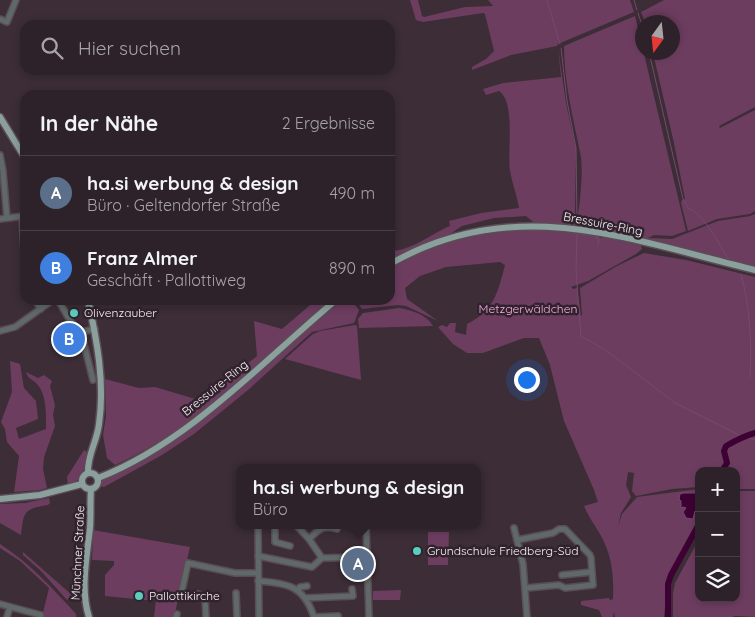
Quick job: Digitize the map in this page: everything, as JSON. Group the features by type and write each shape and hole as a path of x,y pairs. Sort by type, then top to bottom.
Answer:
{"main road":[{"path":"0,117 20,150"},
{"name":"Bressuire-Ring","path":"395,261 427,245 454,236 480,230 537,226 583,229 755,270"},
{"path":"82,484 83,478 88,473 89,456 97,435 100,414 100,374 95,328 89,305"},
{"name":"Bressuire-Ring","path":"98,478 156,447 201,416 330,305"},
{"path":"82,484 91,489 97,484 98,478 94,474 88,473"},
{"path":"0,499 40,495 82,484"},
{"name":"Münchner Straße","path":"89,617 85,601 85,587 92,505 91,489"}],"street":[{"path":"0,19 7,22 16,0"},
{"path":"0,155 8,218"},
{"path":"0,219 20,216"},
{"path":"38,305 41,309"},
{"path":"0,331 15,327 46,305"},
{"path":"61,305 71,322 81,332 93,380"},
{"path":"81,332 95,328"},
{"path":"514,528 523,564 527,617"},
{"path":"258,529 259,617"},
{"path":"275,529 275,542 290,546"},
{"path":"300,529 310,539 322,558"},
{"path":"310,539 319,529"},
{"path":"366,529 369,617"},
{"path":"517,540 554,533 558,529 565,529 590,555 593,585 565,588 559,585 526,588"},
{"path":"258,556 312,567 322,558 367,557"},
{"path":"181,595 188,563 236,573 258,573"},
{"path":"562,575 592,572"},
{"path":"258,582 279,582 298,590 305,598 314,617 338,616"},
{"path":"298,590 300,587 307,586"},
{"path":"305,598 353,596 352,589"},
{"path":"236,593 236,617"},
{"path":"198,594 205,599 206,617"},
{"path":"0,604 41,615"},
{"path":"7,617 10,607"}],"green space":[{"path":"410,0 418,0 422,16 424,17 465,7 493,6 488,0 630,0 634,12 557,46 511,55 472,70 472,67 486,59 494,51 485,14 423,22 416,20"},
{"path":"664,0 755,0 755,107 719,126 720,128 755,110 755,211 750,214 717,219 688,231 681,203 685,199 655,60 680,60 680,15 642,15 641,12"},
{"path":"635,16 635,60 645,60 686,231 672,236 654,235 648,238 672,239 718,221 755,214 755,267 647,239 537,225 526,216 494,218 462,226 450,234 395,258 395,250 421,242 450,226 449,221 481,213 519,208 509,163 510,128 507,105 499,91 486,95 483,89 503,83 561,77 558,48 566,103 576,149 575,211 577,221 582,167 564,59 564,46"},
{"name":"Metzgerwäldchen","path":"549,228 597,235 600,238 609,237 641,245 642,249 636,254 588,281 571,287 573,289 577,288 581,316 580,288 617,266 644,253 686,260 755,277 755,489 740,489 740,467 695,467 695,487 672,489 636,496 632,491 634,473 628,472 626,485 631,497 621,513 618,527 622,514 637,497 695,490 695,532 670,577 664,617 615,617 614,612 613,617 602,617 599,610 581,605 581,601 613,599 611,565 604,542 584,506 598,502 564,421 550,365 539,338 524,338 483,353 467,353 453,344 438,327 442,325 447,327 450,323 456,323 455,332 466,335 467,324 483,313 493,300 505,265 500,262 446,267 420,276 405,288 407,299 438,321 406,306 398,305 362,309 359,305 395,305 395,266 432,247 488,231"},
{"path":"310,305 326,305 256,368 174,432 145,450 115,465 107,458 103,435 106,416 105,379 139,388 155,387 202,401 257,356 254,321 282,329"},
{"path":"337,305 355,305 359,310 354,323 312,332 248,390 194,434 162,455 104,487 100,486 103,480 140,461 168,443"},
{"path":"399,308 413,311 426,318 433,326 359,328 358,319 363,313"},
{"path":"357,326 361,380 285,359 313,334"},
{"path":"10,361 20,364 24,388 36,401 38,419 16,428 19,439 46,429 43,394 26,372 38,378 44,375 52,381 50,386 55,405 53,415 55,426 44,457 43,469 47,488 40,490 14,492 19,456 7,442 5,429 1,422 12,392"},
{"path":"84,450 87,452 83,472 78,480 68,486 67,477"},
{"path":"740,491 755,491 755,617 673,617 675,583 695,546 695,602 740,602"},
{"path":"49,498 50,503 48,505 34,508 26,513 21,535 0,523 0,504 25,503"},
{"path":"93,530 190,547 174,617 154,617 156,600 143,600 144,591 134,591 135,599 105,596 105,575 114,565 114,561 92,560"},
{"path":"428,532 449,532 448,565 428,565"},
{"path":"0,544 40,576 76,614 76,617 42,617 49,588 20,561 0,548"},
{"path":"23,552 72,595 67,600 41,571 23,555"},
{"path":"401,590 400,600 373,600 373,591"}],"shaded area":[{"path":"695,493 693,519 686,518 683,512 686,508 681,508 680,494"}],"waterway":[{"path":"547,0 560,44"},
{"path":"634,0 637,10"},
{"path":"561,48 567,101 576,148 577,221"},
{"path":"651,60 683,199 689,209 706,223 729,259"},
{"path":"559,231 594,236 599,239 598,245"},
{"path":"577,232 576,271 581,337 611,354 675,403 743,437"},
{"path":"741,275 750,326 750,377"},
{"path":"724,467 727,463 724,451 726,446 755,433"},
{"path":"744,436 755,440"},
{"path":"668,617 668,584 695,531"}],"place":[{"name":"Olivenzauber","path":"74,313"},
{"name":"Franz Almer","path":"69,339"},
{"name":"Grundschule Friedberg-Süd","path":"417,551"},
{"name":"ha.si werbung & design","path":"358,564"},
{"name":"Pallottikirche","path":"139,596"}]}
